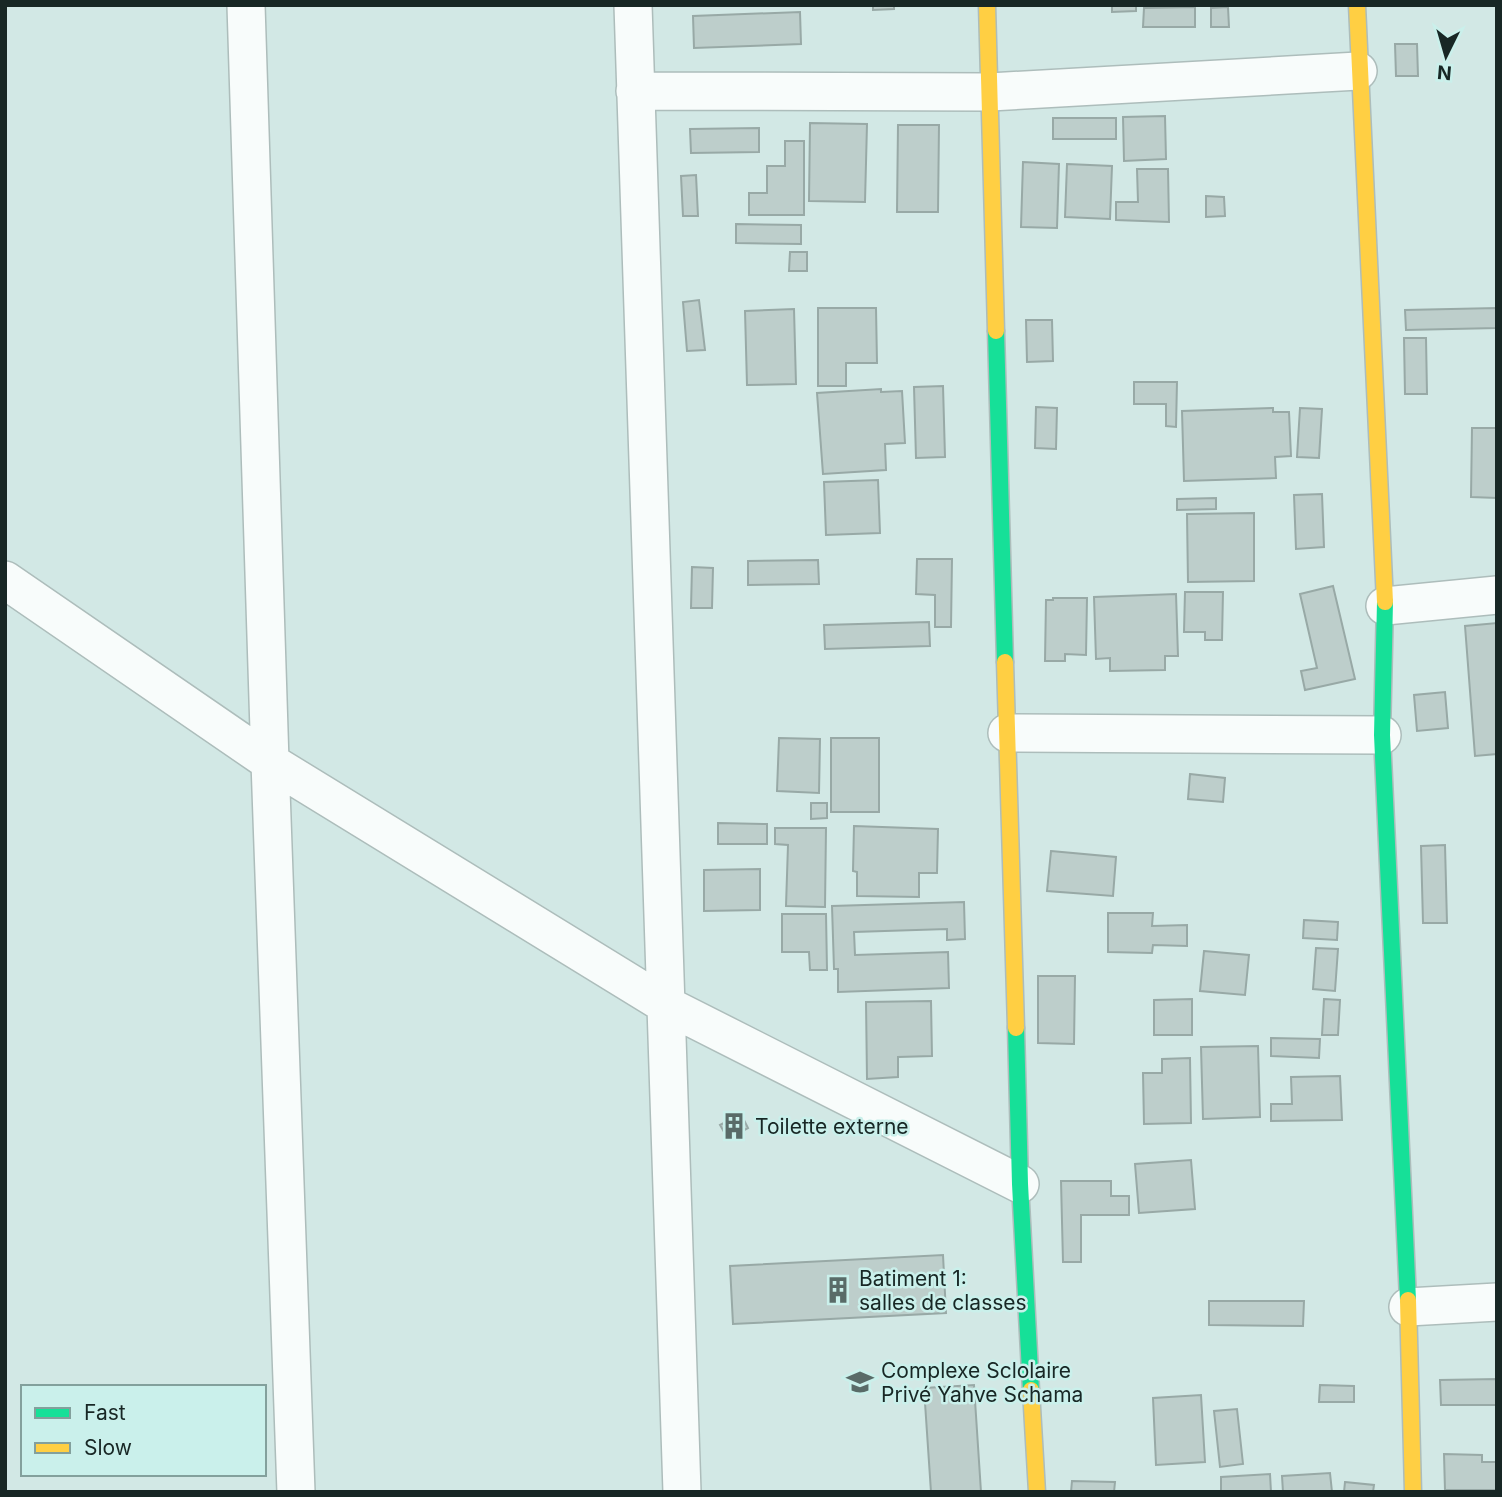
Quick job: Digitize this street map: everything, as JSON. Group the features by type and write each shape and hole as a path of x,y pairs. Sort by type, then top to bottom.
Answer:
{"street":[{"path":"246,5 296,1492"},
{"path":"633,5 682,1492"},
{"path":"986,5 1020,1184 1037,1492"},
{"path":"1357,5 1385,606 1382,736 1408,1307 1413,1492"},
{"path":"635,91 990,92 1358,71"},
{"path":"5,580 270,762 666,1005 1020,1184"},
{"path":"1385,606 1497,596"},
{"path":"1007,733 1382,736"},
{"path":"1408,1307 1497,1302"}],"building":[{"path":"873,5 894,5 894,9 873,10"},
{"path":"1112,5 1136,5 1136,11 1112,12"},
{"path":"1195,7 1195,27 1143,27 1144,8"},
{"path":"1228,7 1229,27 1211,27 1211,8"},
{"path":"800,12 801,44 694,48 693,16"},
{"path":"1395,44 1417,44 1418,76 1396,76"},
{"path":"1165,116 1166,159 1124,161 1123,117"},
{"path":"1053,118 1116,118 1116,139 1053,139"},
{"path":"810,123 867,124 865,202 809,201"},
{"path":"898,125 939,125 938,212 897,212"},
{"path":"759,128 759,152 691,153 690,129"},
{"path":"785,141 804,141 804,215 749,215 749,193 767,193 767,166 785,166"},
{"path":"1023,162 1059,164 1057,228 1021,227"},
{"path":"1067,164 1112,166 1110,219 1065,217"},
{"path":"1137,169 1168,169 1169,222 1116,220 1116,202 1138,202"},
{"path":"696,175 698,216 683,216 681,176"},
{"path":"1206,196 1224,197 1225,216 1206,217"},
{"path":"736,224 801,225 801,244 736,243"},
{"path":"790,252 807,252 807,271 789,271"},
{"path":"699,300 705,350 687,351 683,302"},
{"path":"818,308 876,308 877,363 846,363 846,386 818,386"},
{"path":"1497,308 1497,328 1406,330 1405,310"},
{"path":"794,309 796,384 747,385 745,311"},
{"path":"1026,320 1052,320 1053,361 1027,362"},
{"path":"1404,338 1426,338 1427,394 1405,394"},
{"path":"1134,382 1177,382 1176,427 1166,426 1166,404 1134,404"},
{"path":"943,386 945,457 916,458 914,387"},
{"path":"881,389 881,392 902,391 905,443 885,444 886,470 823,474 817,393"},
{"path":"1036,407 1057,408 1056,449 1035,448"},
{"path":"1273,408 1273,412 1289,412 1291,456 1275,457 1276,478 1184,481 1182,411"},
{"path":"1300,408 1322,409 1319,458 1297,457"},
{"path":"1472,428 1497,428 1497,498 1471,497"},
{"path":"878,480 880,533 826,535 824,482"},
{"path":"1322,494 1324,547 1296,549 1294,495"},
{"path":"1216,498 1216,509 1177,510 1177,499"},
{"path":"1254,513 1254,581 1188,582 1187,514"},
{"path":"917,559 952,559 951,627 935,627 935,595 916,594"},
{"path":"818,560 819,584 748,585 748,561"},
{"path":"692,567 713,568 712,608 691,608"},
{"path":"1333,586 1355,679 1305,690 1301,671 1317,668 1300,594"},
{"path":"1185,592 1223,592 1222,640 1205,640 1205,632 1184,632"},
{"path":"1176,594 1178,656 1165,656 1165,670 1110,671 1110,658 1096,659 1094,597"},
{"path":"1087,598 1086,655 1065,654 1065,661 1045,661 1046,600"},
{"path":"929,622 930,646 825,649 824,625"},
{"path":"1497,623 1497,754 1475,756 1465,626"},
{"path":"1445,692 1448,728 1417,731 1414,695"},
{"path":"779,738 820,739 819,793 777,791"},
{"path":"831,738 879,738 879,812 831,812"},
{"path":"1190,774 1225,778 1223,802 1188,799"},
{"path":"811,803 827,803 827,818 811,819"},
{"path":"718,823 767,824 767,844 718,844"},
{"path":"854,826 938,829 937,873 919,873 919,897 857,896 857,872 853,871"},
{"path":"775,828 826,828 825,907 786,906 788,845 775,844"},
{"path":"1445,845 1447,923 1423,923 1421,846"},
{"path":"1051,851 1116,857 1113,896 1047,891"},
{"path":"760,869 760,910 704,911 704,870"},
{"path":"964,902 965,939 947,940 947,929 854,932 855,955 948,952 949,988 838,992 838,969 834,969 832,906"},
{"path":"1108,913 1153,913 1152,926 1187,925 1187,946 1153,945 1152,953 1108,952"},
{"path":"782,914 826,914 827,970 810,970 809,952 782,952"},
{"path":"1304,920 1338,922 1337,940 1303,938"},
{"path":"1316,948 1338,949 1335,991 1313,989"},
{"path":"1204,951 1249,955 1245,995 1200,991"},
{"path":"1038,976 1075,976 1074,1044 1038,1043"},
{"path":"1192,999 1192,1035 1154,1035 1154,1000"},
{"path":"1324,999 1340,1000 1338,1035 1322,1035"},
{"path":"931,1001 932,1056 898,1057 898,1077 867,1079 866,1002"},
{"path":"1271,1038 1320,1039 1319,1058 1271,1056"},
{"path":"1258,1046 1260,1117 1203,1119 1201,1047"},
{"path":"1190,1058 1191,1123 1144,1124 1143,1073 1162,1073 1162,1059"},
{"path":"1340,1076 1342,1120 1271,1121 1271,1104 1292,1104 1291,1077"},
{"name":"Toilette externe","path":"741,1114 748,1128 728,1139 720,1125"},
{"path":"1191,1160 1195,1209 1139,1213 1135,1164"},
{"path":"1061,1181 1111,1181 1111,1196 1129,1196 1129,1215 1081,1215 1081,1262 1063,1262"},
{"name":"Batiment 1: salles de classes","path":"943,1255 946,1313 733,1324 730,1266"},
{"path":"1209,1301 1304,1301 1303,1326 1209,1325"},
{"path":"1497,1379 1497,1405 1441,1405 1440,1380"},
{"path":"974,1385 981,1492 931,1492 924,1388"},
{"path":"1320,1385 1354,1386 1354,1402 1319,1402"},
{"path":"1201,1395 1205,1462 1156,1465 1153,1398"},
{"path":"1237,1409 1243,1464 1220,1467 1214,1411"},
{"path":"1444,1454 1482,1455 1482,1462 1497,1462 1497,1490 1445,1490"},
{"path":"1330,1473 1332,1492 1283,1492 1282,1476"},
{"path":"1270,1474 1271,1492 1221,1492 1221,1477"},
{"path":"1072,1481 1115,1482 1114,1492 1071,1492"},
{"path":"1345,1482 1374,1485 1373,1492 1344,1492"}],"traffic: fast":[{"path":"996,331 1005,662"},
{"path":"1385,602 1382,735 1408,1300"},
{"path":"1016,1028 1020,1184 1031,1390"}],"traffic: slow":[{"path":"987,5 996,331"},
{"path":"1357,5 1385,602"},
{"path":"1005,662 1016,1028"},
{"path":"1408,1300 1413,1492"},
{"path":"1031,1390 1037,1492"}],"place":[{"name":"Toilette externe","path":"734,1126"},
{"name":"Batiment 1: salles de classes","path":"838,1290"},
{"name":"Complexe Sclolaire Privé Yahve Schama","path":"860,1382"}]}
